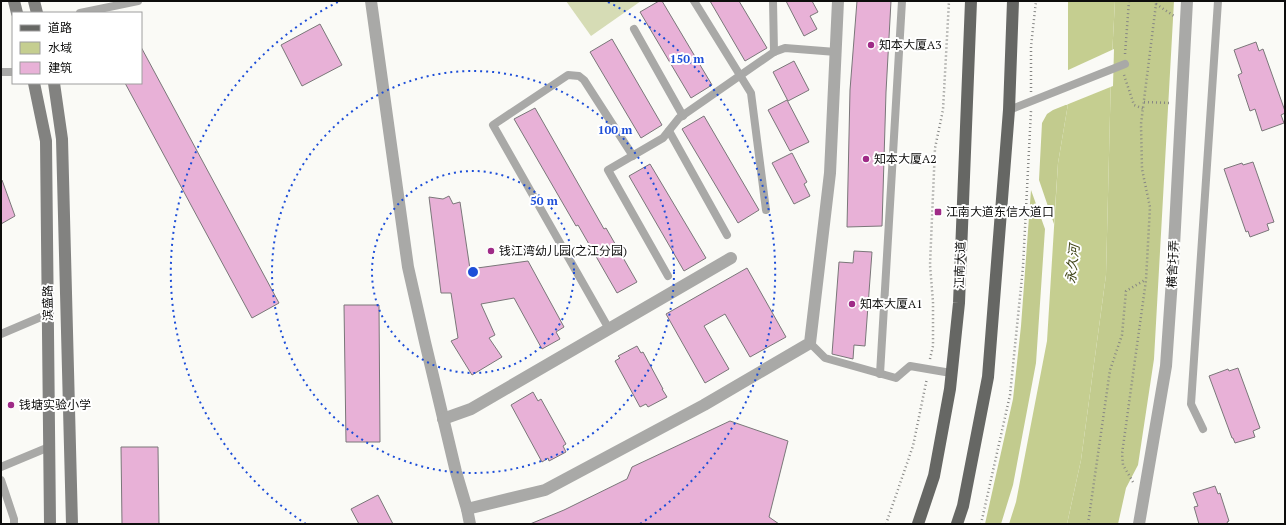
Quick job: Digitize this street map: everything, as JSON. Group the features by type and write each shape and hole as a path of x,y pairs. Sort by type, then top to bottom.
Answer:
{"main road":[{"path":"14,1 17,12"},
{"path":"34,1 37,12"},
{"name":"江南大道","path":"918,524 934,476 951,373 958,303 971,1"},
{"path":"957,524 988,377 1009,110 1013,1"},
{"name":"滨盛路","path":"34,84 46,140 50,524"},
{"name":"滨盛路","path":"54,84 62,139 72,524"}],"street":[{"path":"371,1 408,267 456,472 470,524"},
{"path":"467,509 545,490 704,404 810,343 830,174 838,1"},
{"name":"横舍圩弄","path":"1139,524 1166,366 1187,1"},
{"path":"443,418 471,409 732,258"}],"lane":[{"path":"85,12 138,1"},
{"path":"694,1 751,93 766,210"},
{"path":"773,1 774,52"},
{"path":"880,374 902,1"},
{"path":"1203,429 1191,404 1218,1"},
{"path":"634,29 683,116"},
{"path":"668,276 608,170 663,138 679,118 774,52 786,48 836,52"},
{"path":"1009,110 1125,64"},
{"path":"1,72 12,72"},
{"path":"610,329 493,125 568,75 579,76 584,80 633,156"},
{"path":"669,131 727,235"},
{"path":"1,334 48,314"},
{"path":"810,343 825,358 896,378 910,366 951,373"},
{"path":"1,467 49,447"},
{"path":"1,480 14,519 14,524"}],"path":[{"path":"886,524 914,446 933,346 933,302 930,265 935,148 944,110 949,1"},
{"path":"981,524 1010,395 1023,267 1031,101 1031,46 1036,1"},
{"path":"1154,1 1156,4 1176,16"},
{"path":"1133,482 1123,465 1122,454 1146,280 1150,207 1142,170 1142,124 1156,4"},
{"path":"1144,102 1171,103"},
{"path":"1088,524 1110,370 1122,335 1126,291 1146,280"}],"shaded area":[{"path":"566,1 641,1 591,36"},
{"path":"1115,1 1174,1 1154,359 1138,465 1126,488 1118,524 1067,524 1081,460 1106,275 1111,75"},
{"path":"1068,104 1058,163 1054,224 1039,180 1042,123 1047,114"},
{"path":"1031,190 1045,229 1036,363 1013,485 1001,524 985,524 1013,399 1021,326"}],"water":[{"name":"永久河","path":"1068,1 1115,1 1111,75 1106,275 1081,460 1067,524 1009,524 1016,502 1047,341 1058,163 1068,104"}],"pier":[{"path":"1114,49 1113,86 1066,105 1066,71"}],"building":[{"path":"659,1 662,1 712,85 691,98 640,12"},
{"path":"710,1 739,1 767,48 745,61"},
{"path":"786,1 812,1 818,12 810,16 817,29 804,36"},
{"name":"知本大厦A2","path":"857,1 891,1 886,92 882,226 847,227 850,90"},
{"path":"320,24 342,65 302,86 281,45"},
{"path":"612,39 662,125 641,138 590,52"},
{"path":"1256,42 1259,51 1263,49 1285,111 1285,113 1281,115 1284,123 1262,131 1255,109 1250,111 1238,75 1242,73 1234,50"},
{"path":"142,49 279,303 252,318 126,84 142,84"},
{"path":"794,61 809,90 788,101 773,72"},
{"path":"787,100 809,142 790,151 768,110"},
{"path":"535,108 604,229 606,228 637,282 617,293 514,119"},
{"path":"704,116 759,210 738,223 682,129"},
{"path":"792,153 807,182 804,184 810,196 794,204 772,163"},
{"path":"1253,162 1274,222 1267,224 1269,230 1250,237 1248,231 1246,232 1224,169 1242,163 1243,165"},
{"path":"650,164 706,258 684,271 629,176"},
{"path":"1,180 15,216 1,224"},
{"path":"449,196 453,204 460,202 470,269 528,261 564,327 556,332 560,339 542,349 514,298 481,304 495,335 489,338 502,357 472,375 451,341 458,338 451,293 441,293 429,197 443,199"},
{"name":"知本大厦A1","path":"854,251 872,252 865,346 854,345 853,359 832,354 839,262 853,263"},
{"path":"747,268 786,337 750,357 725,314 704,326 729,369 705,383 666,314"},
{"path":"344,305 379,305 380,442 346,442"},
{"path":"637,346 641,353 643,352 667,397 648,407 646,404 640,407 615,361 620,358 618,356"},
{"path":"1238,368 1260,428 1253,431 1255,437 1235,443 1209,376 1228,369 1229,371"},
{"path":"533,392 538,401 541,399 566,444 563,446 566,452 549,461 548,458 542,462 511,405"},
{"path":"730,421 788,441 769,517 779,524 530,524 564,510 627,479 632,467"},
{"path":"121,447 158,447 159,524 122,524"},
{"path":"1215,486 1218,494 1220,493 1229,521 1227,522 1228,524 1199,524 1194,507 1198,506 1193,493"},
{"path":"378,495 393,524 359,524 351,509"}],"place":[{"name":"知本大厦A3","path":"871,45"},
{"name":"知本大厦A2","path":"866,159"},
{"name":"江南大道东信大道口","path":"938,212"},
{"name":"钱江湾幼儿园(之江分园)","path":"491,251"},
{"name":"知本大厦A1","path":"852,304"},
{"name":"钱塘实验小学","path":"11,405"}]}
